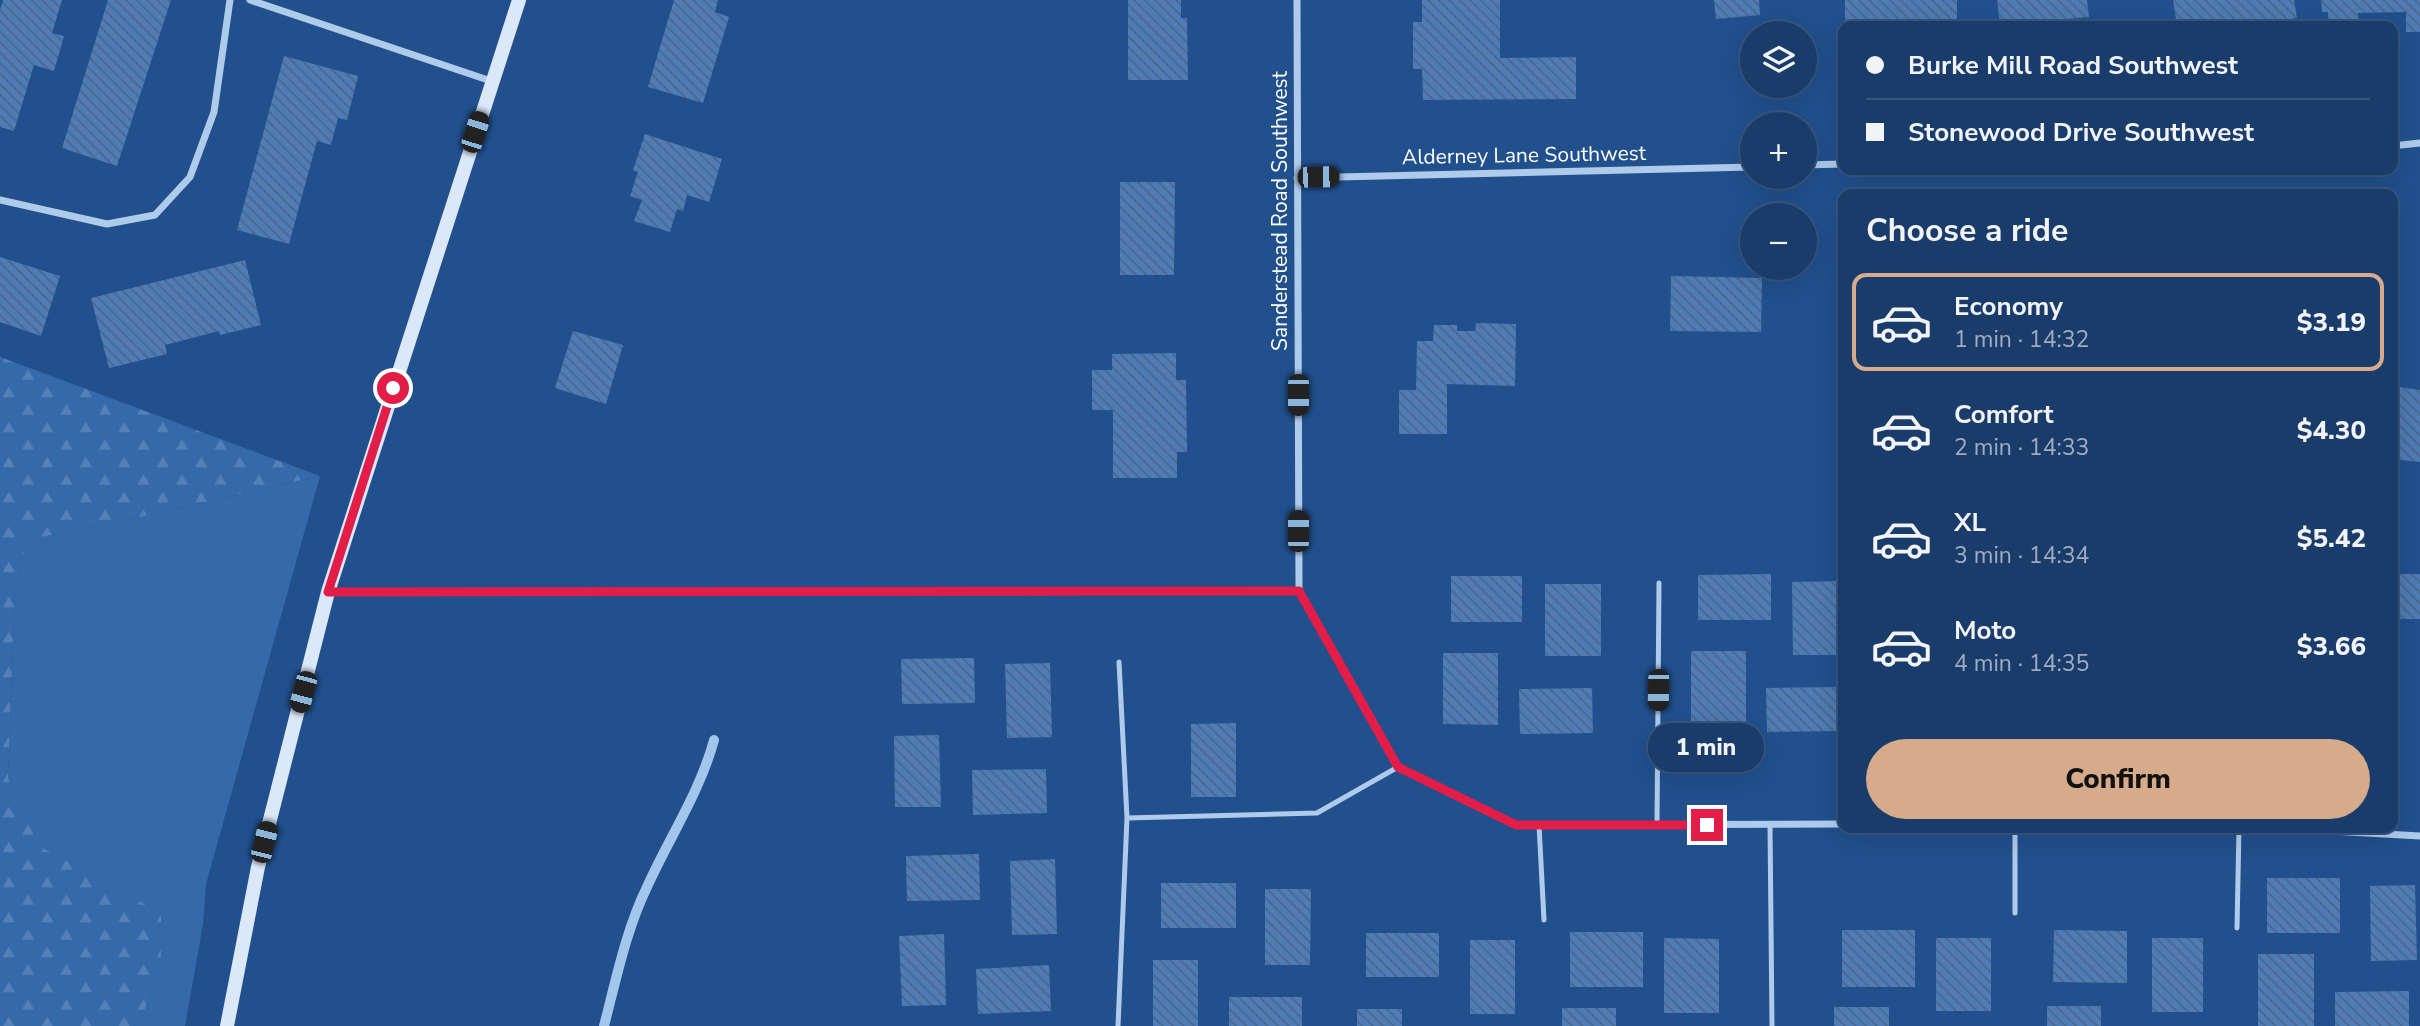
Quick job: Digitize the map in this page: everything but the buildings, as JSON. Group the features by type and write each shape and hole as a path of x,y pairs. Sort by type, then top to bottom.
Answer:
{"street":[{"path":"0,200 107,225 155,215 190,177 214,112 230,0"},
{"path":"250,0 491,81"},
{"path":"227,1026 258,867 328,592 519,0"},
{"name":"Sanderstead Road Southwest","path":"1297,0 1299,591"},
{"path":"2398,145 2420,143"},
{"path":"1817,165 1838,164"},
{"name":"Alderney Lane Southwest","path":"1297,178 1740,167"},
{"path":"328,592 1299,591 1398,767 1516,825 1838,824"},
{"path":"2366,833 2420,836"}],"lane":[{"path":"1657,825 1659,583"},
{"path":"1118,1026 1127,818 1119,662"},
{"path":"1127,818 1317,813 1398,767"},
{"path":"1539,825 1544,920"},
{"path":"1770,825 1772,1026"},
{"path":"2015,833 2015,913"},
{"path":"2237,928 2239,833"}],"green space":[{"path":"0,357 320,476 27,540 15,591 8,778 39,846 161,913 161,970 138,1026 0,1026"},
{"path":"320,476 206,884 203,924 185,1026 138,1026 161,970 161,913 38,846 8,778 15,591 27,540"}],"waterway":[{"path":"604,1026 633,920 692,796 714,740"}],"route":[{"path":"393,388 328,592 1299,591 1398,767 1516,825 1707,825"}]}
